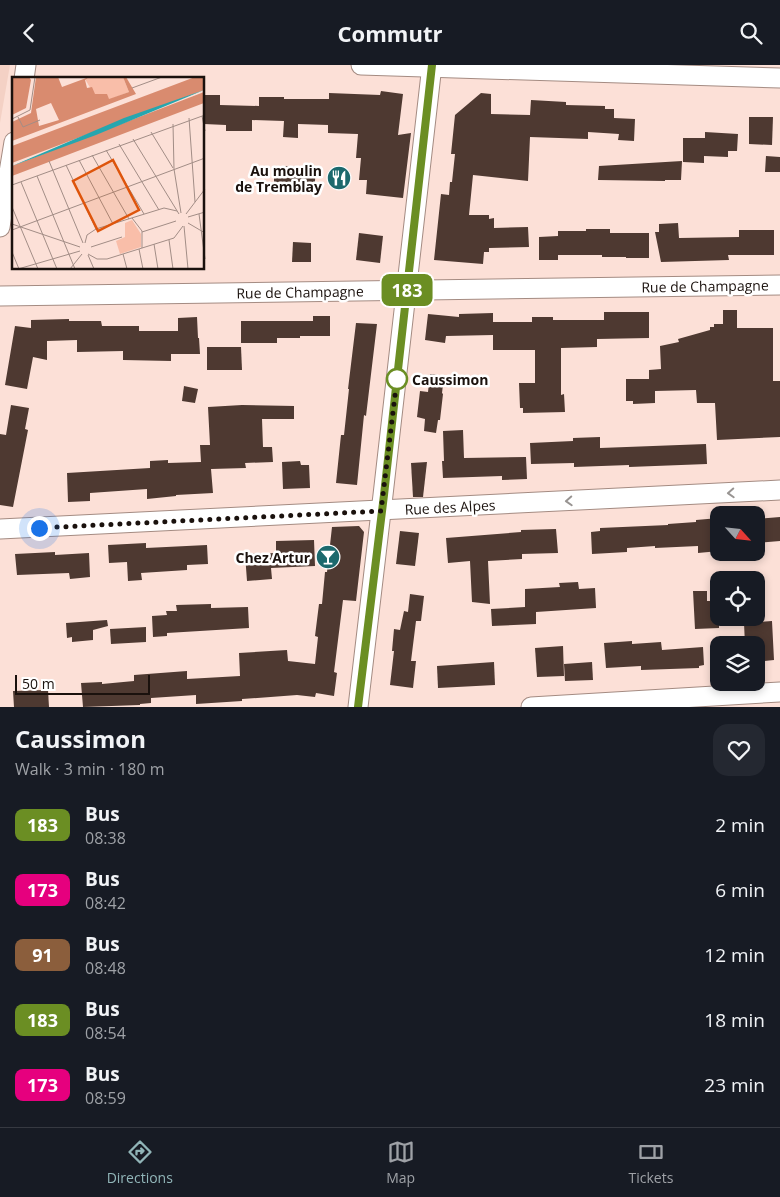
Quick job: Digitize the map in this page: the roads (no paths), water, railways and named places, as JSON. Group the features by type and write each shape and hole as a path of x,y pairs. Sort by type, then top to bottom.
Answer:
{"street":[{"path":"361,65 780,78"},
{"path":"358,707 432,66"},
{"path":"0,227 12,153"},
{"name":"Rue de Champagne","path":"0,295 780,285"},
{"name":"Rue des Alpes","path":"0,529 780,490"},
{"path":"532,707 780,692"}],"place":[{"name":"Au moulin de Tremblay","path":"339,178"},
{"name":"Caussimon","path":"397,379"},
{"name":"Chez Artur","path":"328,557"}]}
